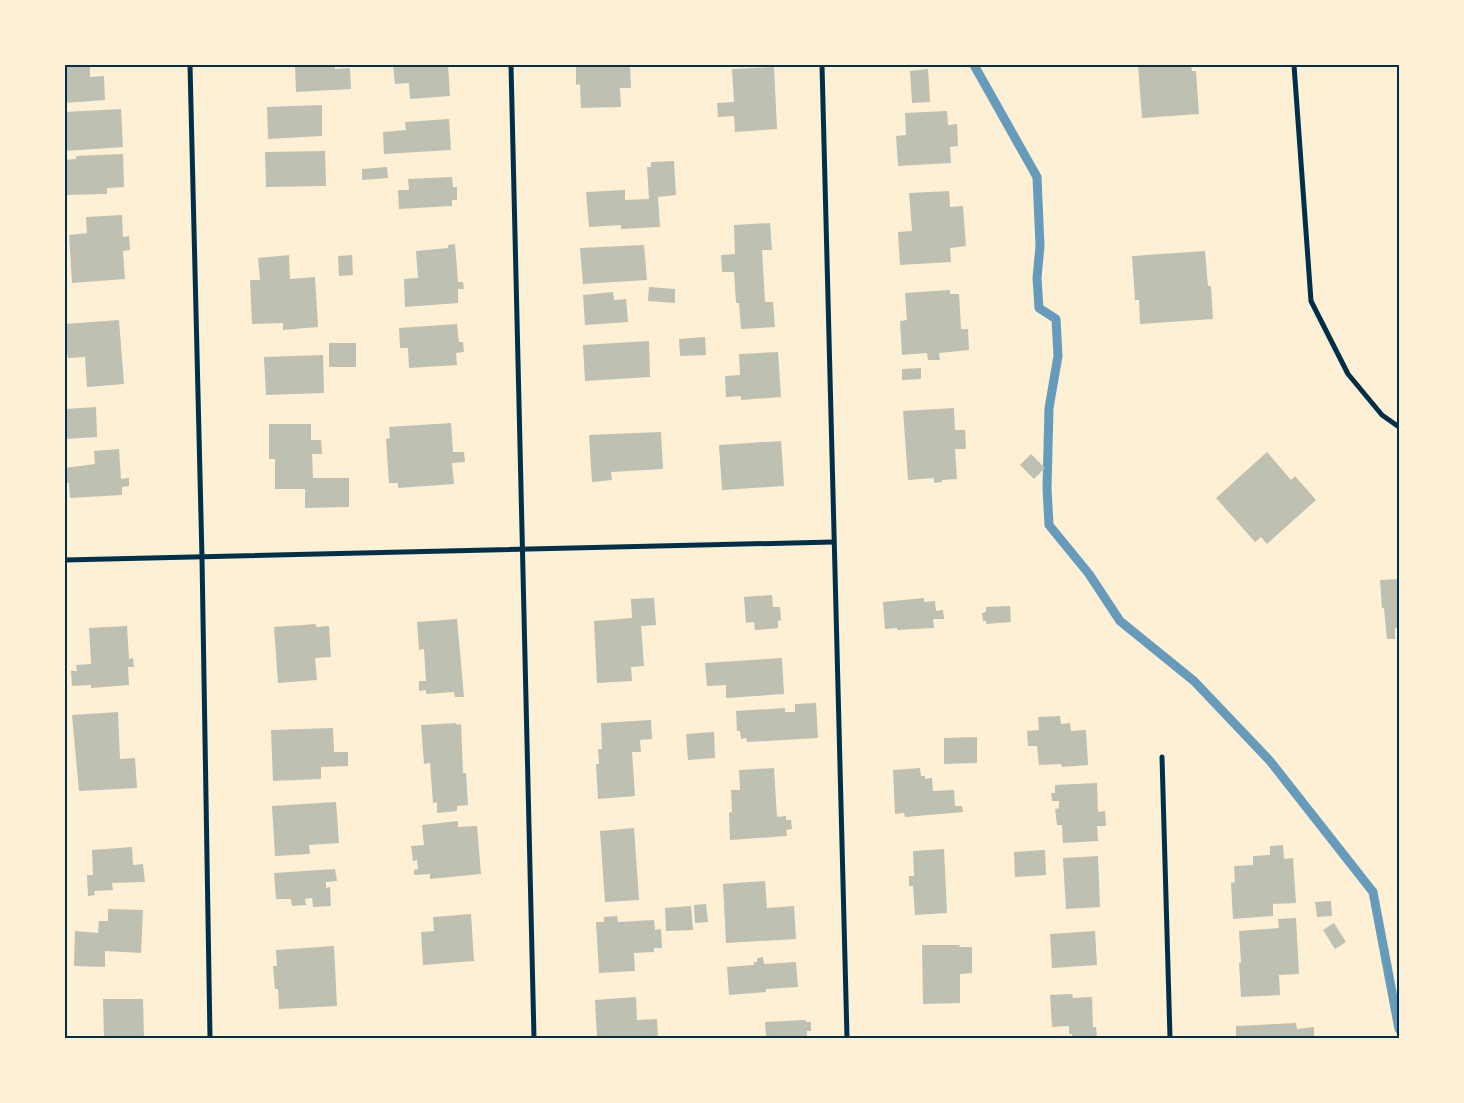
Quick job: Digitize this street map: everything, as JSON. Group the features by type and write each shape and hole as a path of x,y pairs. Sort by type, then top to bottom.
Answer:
{"street":[{"path":"190,65 202,558 210,1038"},
{"path":"511,65 534,1038"},
{"path":"822,65 847,1038"},
{"path":"1294,65 1312,301 1348,374 1382,415 1399,427"},
{"path":"65,560 833,542"},
{"path":"1162,757 1170,1038"}],"building":[{"path":"65,65 90,65 90,77 104,76 105,100 65,103"},
{"path":"295,65 335,65 335,69 350,68 351,89 296,92"},
{"path":"393,65 448,65 450,96 410,99 409,83 395,84"},
{"path":"576,65 630,65 631,88 620,88 621,107 581,108 580,84 576,85"},
{"path":"1138,65 1191,65 1192,71 1196,71 1199,114 1142,118"},
{"path":"774,67 777,129 735,132 734,116 718,117 717,103 734,102 732,69"},
{"path":"928,69 930,102 912,103 910,71"},
{"path":"322,105 322,136 268,139 267,107"},
{"path":"121,109 123,147 65,151 65,112"},
{"path":"947,111 948,125 957,124 958,146 950,147 951,163 898,166 896,136 906,135 905,113"},
{"path":"449,119 451,150 384,154 383,132 406,130 405,122"},
{"path":"325,151 326,186 266,187 265,152"},
{"path":"123,154 124,187 107,188 107,194 65,195 65,160 76,159 76,156"},
{"path":"674,161 676,195 658,197 660,227 621,229 621,225 589,227 586,192 625,190 625,200 649,199 647,167 651,167 651,162"},
{"path":"387,167 388,178 362,180 362,169"},
{"path":"452,177 453,187 457,187 457,200 452,200 452,206 399,209 398,190 409,190 408,179"},
{"path":"949,191 950,207 963,206 966,246 950,248 951,262 900,265 898,232 912,231 909,193"},
{"path":"122,215 123,237 129,236 130,250 123,251 125,279 72,283 69,235 87,233 86,217"},
{"path":"770,223 772,250 762,250 765,302 773,302 775,327 741,329 739,303 736,303 734,272 722,272 721,255 735,254 734,225"},
{"path":"455,244 458,282 463,282 464,289 458,289 458,303 405,307 404,279 418,278 416,251 448,248 448,245"},
{"path":"644,245 647,280 583,284 580,248"},
{"path":"1205,251 1208,286 1211,286 1213,319 1140,324 1139,300 1135,300 1132,256"},
{"path":"289,255 290,279 315,277 318,327 283,330 283,323 252,324 250,280 260,280 258,258"},
{"path":"352,255 353,275 339,276 338,256"},
{"path":"649,287 675,289 675,303 648,301"},
{"path":"950,290 950,294 959,294 961,329 968,329 969,350 939,353 940,360 928,360 927,353 902,355 900,321 907,320 905,293"},
{"path":"613,292 614,300 626,299 628,322 585,325 583,295"},
{"path":"119,320 124,384 87,387 85,357 68,358 65,324"},
{"path":"457,324 459,342 463,342 464,352 456,353 457,365 409,368 408,348 400,348 399,328"},
{"path":"705,337 706,355 680,356 679,339"},
{"path":"649,341 650,377 585,381 583,345"},
{"path":"329,343 356,343 356,367 329,367"},
{"path":"778,352 781,397 741,400 741,396 726,397 725,376 740,375 739,354"},
{"path":"323,355 324,393 266,395 264,357"},
{"path":"921,368 921,379 902,380 902,369"},
{"path":"96,407 97,437 65,439 65,409"},
{"path":"954,408 955,430 965,430 966,449 955,449 957,479 942,480 942,482 934,483 934,478 908,480 903,411"},
{"path":"451,423 453,452 464,452 465,462 452,463 454,484 398,488 398,483 389,483 386,439 390,438 389,427"},
{"path":"269,424 311,424 311,440 321,440 322,454 312,454 313,478 349,478 349,507 305,508 305,489 275,489 275,459 269,459"},
{"path":"661,432 663,469 611,472 612,480 592,482 589,435"},
{"path":"781,441 784,486 722,490 719,445"},
{"path":"119,449 121,479 129,478 129,486 122,487 122,495 70,498 69,483 65,483 65,468 95,464 94,451"},
{"path":"1267,452 1291,480 1295,476 1316,500 1267,544 1261,537 1255,542 1216,498"},
{"path":"1031,454 1045,468 1034,479 1020,465"},
{"path":"1399,579 1399,628 1395,628 1395,639 1387,639 1380,580"},
{"path":"772,595 773,607 780,607 781,620 778,621 778,628 755,630 754,622 746,623 744,597"},
{"path":"654,598 656,625 641,626 644,666 631,667 632,681 597,683 594,621 632,618 631,599"},
{"path":"924,598 924,602 935,601 936,611 943,610 944,619 933,619 934,628 885,629 883,602"},
{"path":"1010,606 1011,622 986,624 986,621 983,621 982,613 986,612 986,607"},
{"path":"457,619 464,697 455,697 454,692 426,694 426,690 419,691 419,681 426,681 424,649 419,650 417,622"},
{"path":"316,624 316,627 329,626 331,657 315,658 317,680 278,683 274,627"},
{"path":"127,626 129,659 133,658 134,667 128,667 129,685 91,688 91,685 72,686 71,671 77,671 76,665 91,664 89,628"},
{"path":"782,658 784,694 726,698 726,685 707,686 705,663"},
{"path":"816,703 818,738 747,742 746,738 741,739 740,731 737,731 736,711 785,708 785,712 795,712 795,704"},
{"path":"118,712 120,759 135,758 137,788 79,791 72,715"},
{"path":"1060,716 1061,724 1070,723 1071,731 1086,730 1088,765 1062,767 1061,764 1039,765 1037,746 1028,746 1027,731 1039,730 1038,717"},
{"path":"651,720 652,739 640,740 641,752 632,752 635,796 598,799 596,764 599,764 598,749 602,749 601,723"},
{"path":"456,723 457,725 461,724 463,773 466,773 468,805 457,806 457,811 437,813 437,802 433,803 430,763 424,764 421,725"},
{"path":"333,728 334,752 348,752 348,766 321,767 321,779 273,781 271,730"},
{"path":"714,732 715,758 688,760 686,734"},
{"path":"977,737 977,763 944,764 944,738"},
{"path":"774,768 777,817 786,816 786,820 791,820 792,829 786,830 787,836 730,840 729,813 732,812 731,790 740,790 739,770"},
{"path":"920,768 921,776 925,776 925,779 932,778 933,791 954,790 955,806 962,806 963,812 905,817 904,813 895,814 893,770"},
{"path":"1097,783 1098,812 1105,811 1106,826 1097,826 1098,841 1063,843 1062,825 1057,825 1055,809 1059,808 1059,801 1052,801 1051,793 1055,793 1055,785"},
{"path":"336,802 339,843 309,845 310,854 275,856 272,806"},
{"path":"458,821 458,827 477,826 481,874 430,879 430,874 414,875 414,870 418,869 417,860 413,861 411,846 424,845 422,825"},
{"path":"634,828 639,900 605,902 600,831"},
{"path":"1283,845 1284,859 1293,858 1296,903 1273,904 1273,916 1233,919 1231,883 1235,882 1234,866 1253,865 1253,856 1270,855 1270,846"},
{"path":"132,847 133,865 143,864 145,882 112,883 113,890 94,891 95,895 88,896 87,875 93,875 92,850"},
{"path":"944,849 947,913 915,915 913,886 909,886 909,876 914,876 913,851"},
{"path":"1045,850 1046,875 1015,877 1014,852"},
{"path":"1098,856 1100,907 1066,909 1063,858"},
{"path":"335,869 337,881 326,882 326,888 330,887 331,906 313,907 312,898 305,899 306,905 292,906 291,899 276,899 274,873"},
{"path":"765,881 767,908 794,906 796,939 726,943 723,884"},
{"path":"1331,901 1332,916 1317,917 1315,902"},
{"path":"706,904 708,922 695,923 694,905"},
{"path":"691,906 693,930 666,931 665,908"},
{"path":"108,909 143,910 141,953 105,951 105,967 74,966 75,931 98,933 99,921 108,921"},
{"path":"471,914 474,961 423,965 421,932 434,931 433,917"},
{"path":"617,916 618,922 654,920 655,930 661,929 662,948 654,948 654,952 634,953 635,971 599,973 596,922 604,922 604,917"},
{"path":"1296,918 1299,974 1279,975 1280,995 1241,997 1239,931 1279,928 1278,919"},
{"path":"1334,923 1346,942 1335,949 1323,930"},
{"path":"1095,931 1097,965 1052,968 1050,934"},
{"path":"922,945 960,945 959,947 972,947 972,973 960,974 960,1003 923,1004"},
{"path":"334,946 337,1006 279,1009 278,989 275,989 273,966 277,966 276,950"},
{"path":"763,957 764,964 796,962 798,987 766,989 766,992 729,995 727,967 754,965 754,962 757,962 757,958"},
{"path":"1072,994 1073,998 1092,997 1093,1027 1096,1027 1097,1038 1072,1038 1072,1034 1069,1034 1069,1026 1052,1027 1050,995"},
{"path":"636,997 637,1020 657,1019 658,1038 597,1038 595,1000"},
{"path":"103,999 143,999 144,1038 104,1038"},
{"path":"806,1020 806,1022 811,1022 811,1031 807,1031 807,1038 766,1038 765,1022"},
{"path":"1296,1023 1297,1029 1314,1027 1314,1038 1236,1038 1236,1026"}],"waterway":[{"path":"974,65 1037,177 1040,246 1037,278 1039,308 1056,319 1058,356 1049,408 1047,488 1049,525 1089,574 1120,621 1194,681 1270,761 1373,892 1399,1029"}]}
